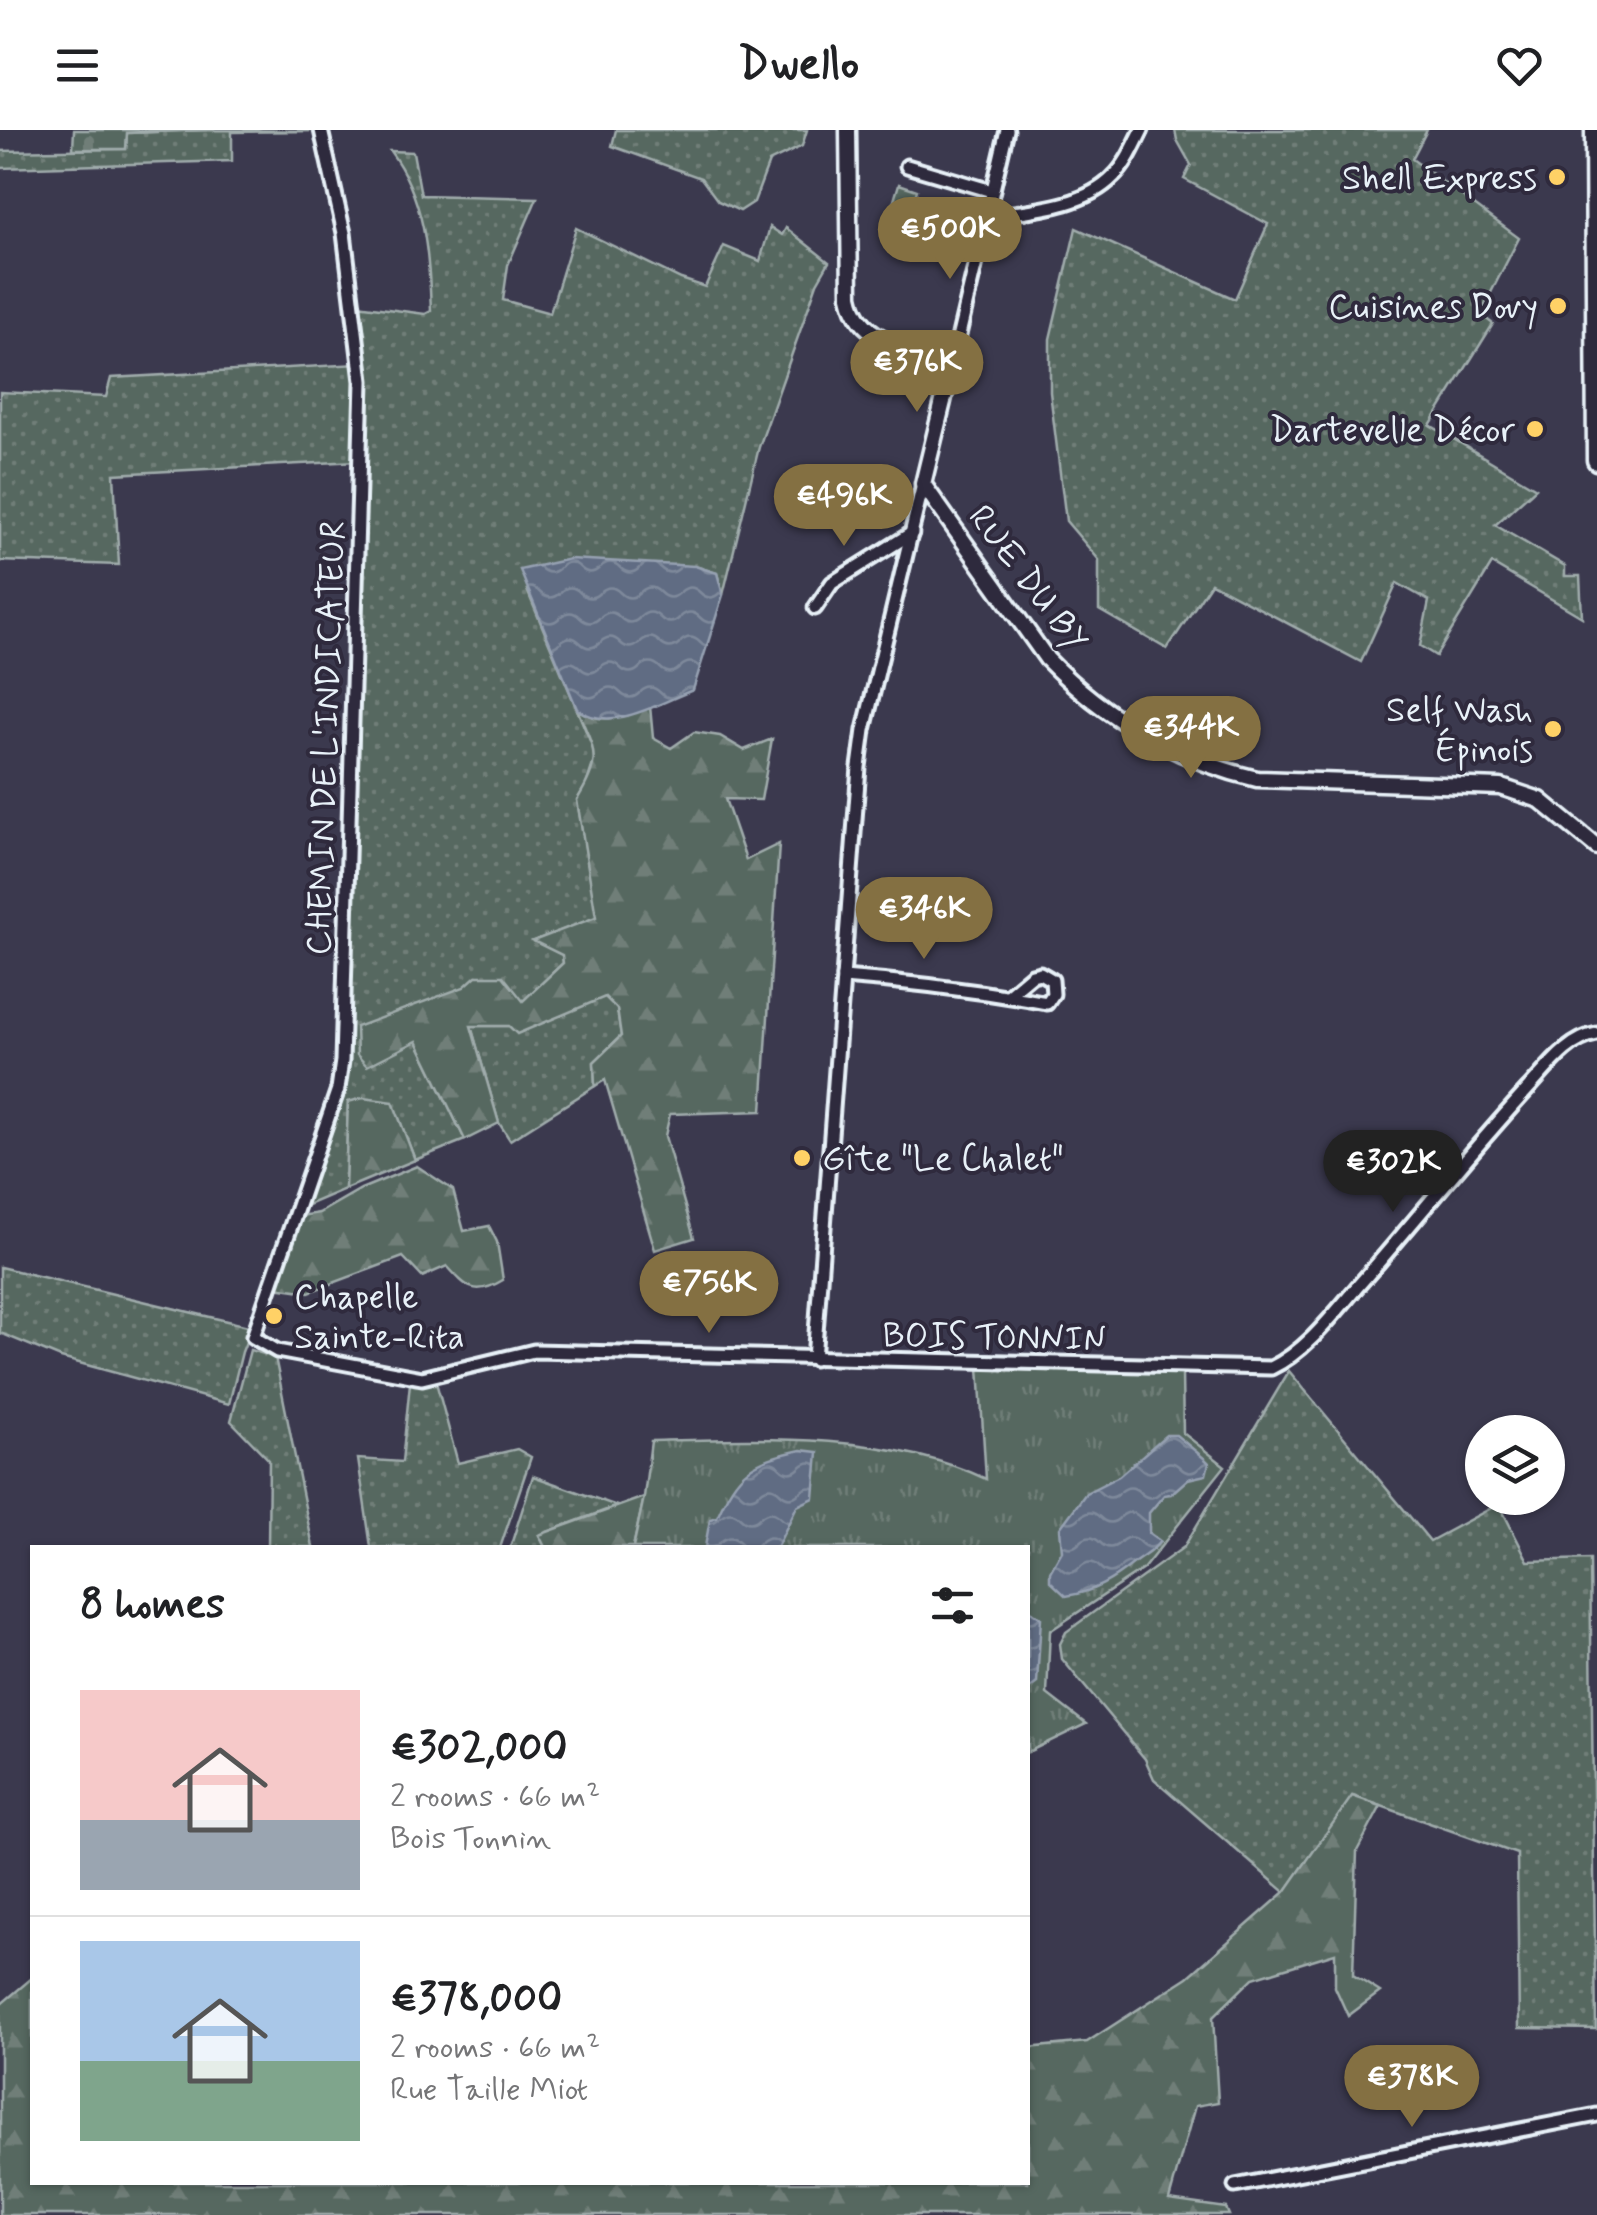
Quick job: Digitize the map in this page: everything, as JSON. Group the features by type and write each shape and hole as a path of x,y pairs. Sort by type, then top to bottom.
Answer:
{"main road":[{"path":"1595,130 1597,460"}],"street":[{"name":"CHEMIN DE L'INDICATEUR","path":"254,1337 338,1089 342,1061 362,381 344,234 321,130"},
{"path":"848,130 850,296 856,317 879,339 954,356"},
{"name":"RUE DU BY","path":"1006,130 923,484 1046,659 1068,681 1149,738 1204,763 1257,779 1486,786 1522,792 1549,806 1597,847"},
{"path":"986,217 1062,203 1096,189 1120,169 1142,130"},
{"path":"907,166 992,192"},
{"path":"814,1358 864,730 923,484"},
{"path":"815,608 832,583 912,532"},
{"path":"843,978 951,986 1007,996"},
{"name":"BOIS TONNIN","path":"254,1337 277,1351 422,1378 534,1351 1271,1368 1286,1360 1335,1312 1563,1051 1584,1036 1597,1034"},
{"path":"1235,2186 1597,2115"}],"green space":[{"path":"74,130 207,130 127,133 126,149 73,149"},
{"path":"616,130 807,130 802,146 769,162 754,202 740,211 718,201 701,178 612,146"},
{"path":"1175,130 1427,130 1412,159 1519,238 1480,314 1493,324 1430,425 1536,488 1495,525 1565,566 1565,576 1580,576 1582,617 1492,564 1436,656 1420,646 1429,601 1397,583 1361,662 1211,583 1167,649 1099,610 1099,560 1066,521 1050,392 1050,339 1076,228 1235,299 1268,224 1184,179 1191,165"},
{"path":"318,131 232,132 232,161 0,168 0,151 126,149 127,133"},
{"path":"390,151 413,152 421,195 537,198 508,265 503,300 550,313 576,228 705,287 724,246 760,261 770,227 782,235 786,228 829,262 817,283 759,447 723,595 717,573 695,566 527,590 596,755 577,800 597,917 534,941 562,955 563,963 523,1001 477,976 417,1041 465,1140 415,1160 393,1103 348,1102 345,1189 303,1207 347,1076 357,305 425,314 431,311 429,269 418,207"},
{"path":"899,184 917,190 906,226 888,220"},
{"path":"358,364 357,461 114,474 119,565 0,561 0,392 106,397 111,378"},
{"path":"650,706 653,738 671,748 694,732 720,736 744,750 772,739 761,800 725,799 746,860 779,844 762,1111 670,1114 665,1136 694,1238 655,1250 605,1080 595,1086 594,1062 621,1036 617,1009 605,997 517,1034 509,1026 471,1026 499,1123 465,1140 417,1041 367,1066 357,1055 356,1027 464,987 476,976 503,976 523,1001 563,963 562,955 533,941 596,917 577,800 594,755 577,709 604,719"},
{"path":"605,996 617,1009 621,1036 594,1062 595,1086 510,1140 499,1123 471,1026 509,1026 517,1033"},
{"path":"363,1098 393,1102 415,1160 345,1189 348,1102"},
{"path":"417,1166 453,1190 464,1231 489,1226 497,1242 503,1280 485,1288 472,1288 447,1266 422,1277 403,1257 309,1292 275,1287 300,1216 319,1213 361,1189"},
{"path":"0,1267 252,1327 229,1404 61,1358 0,1333"},
{"path":"250,1350 275,1357 313,1545 268,1545 269,1460 231,1421"},
{"path":"979,1367 1182,1373 1183,1433 1225,1466 1143,1569 1050,1631 1047,1694 1086,1724 1030,1751 1030,1545 634,1545 651,1441 822,1441 906,1453 986,1479"},
{"path":"1289,1371 1430,1541 1478,1515 1505,1515 1528,1561 1590,1559 1596,2029 1519,2028 1517,1854 1353,1796 1285,1892 1154,1779 1145,1759 1062,1659 1060,1644 1066,1632 1184,1547"},
{"path":"436,1382 458,1463 517,1449 531,1457 501,1545 371,1545 358,1459 402,1462 410,1383"},
{"path":"533,1476 617,1506 539,1535 544,1545 511,1545"},
{"path":"644,1497 633,1545 544,1545 539,1535"},
{"path":"1352,1796 1381,1806 1357,1851 1353,1975 1380,1992 1348,2016 1335,1987 1335,1953 1253,1978 1213,2017 1218,2102 1195,2106 1169,2200 1226,2208 1229,2215 0,2215 0,2005 30,1980 30,2185 1030,2185 1030,2048 1087,2042 1188,1977 1285,1892"}],"water":[{"path":"570,559 695,566 717,573 723,595 693,690 620,717 590,716 577,709 520,570"},
{"path":"1166,1435 1176,1435 1209,1463 1206,1475 1188,1479 1171,1494 1164,1495 1149,1513 1149,1533 1160,1541 1151,1551 1103,1584 1066,1596 1050,1581 1050,1572 1062,1551 1060,1528 1086,1493 1119,1476"},
{"path":"801,1450 818,1452 814,1498 797,1506 778,1545 705,1545 710,1519 717,1517 732,1488 748,1470 770,1458"},
{"path":"1030,1610 1041,1618 1037,1683 1030,1688"}],"place":[{"name":"Shell Express","path":"1557,177"},
{"name":"Cuisines Dovy","path":"1558,306"},
{"name":"Dartevelle Décor","path":"1535,429"},
{"name":"Self Wash Épinois","path":"1553,729"},
{"name":"Gîte \"Le Chalet\"","path":"802,1158"},
{"name":"Chapelle Sainte-Rita","path":"274,1316"}]}
